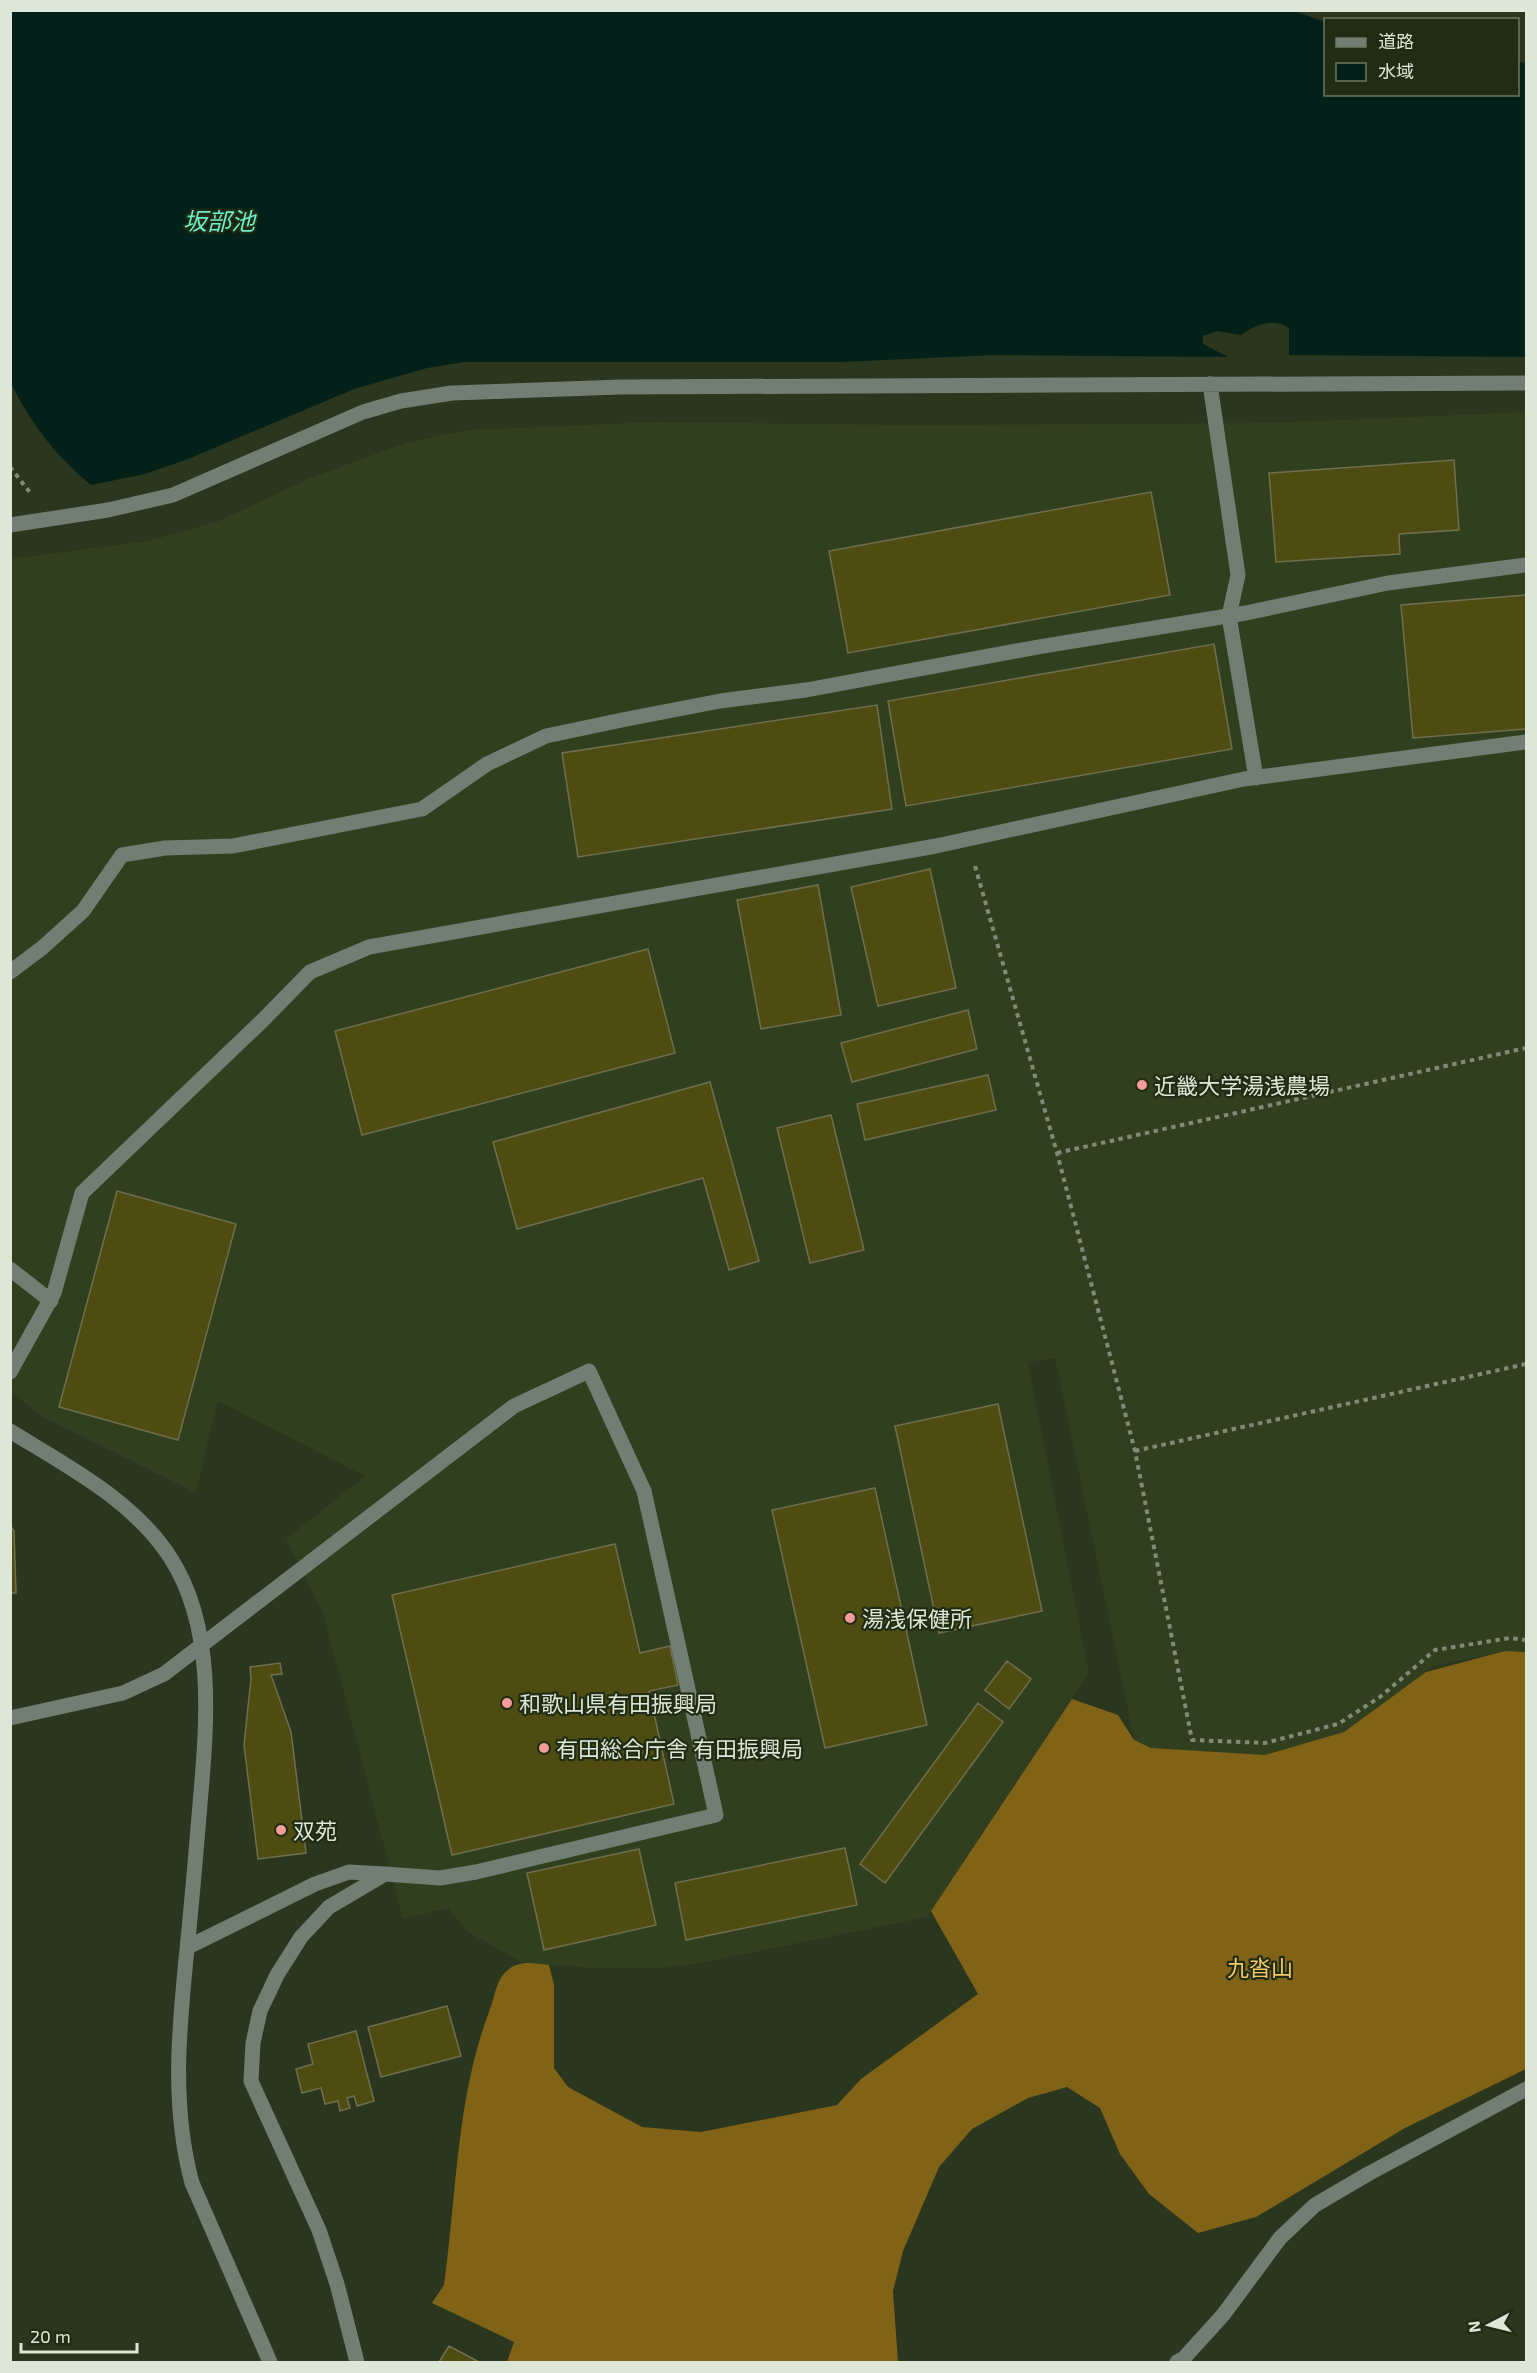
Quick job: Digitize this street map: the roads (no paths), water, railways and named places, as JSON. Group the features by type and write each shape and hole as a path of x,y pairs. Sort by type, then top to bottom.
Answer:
{"street":[{"path":"10,525 108,510 173,495 363,412 401,401 452,393 621,387 1527,382"},
{"path":"1210,384 1238,575 1229,616 1256,778"},
{"path":"10,972 42,948 83,910 122,855 165,848 233,846 423,809 487,764 546,736 720,701 806,690 1038,647 1229,616 1388,583 1527,565"},
{"path":"10,1372 51,1300 82,1193 310,972 369,947 968,839 1256,778 1527,742"},
{"path":"10,1269 51,1300"},
{"path":"10,1719 123,1693 164,1674 514,1406 590,1371 644,1491 716,1815 476,1872 440,1878 348,1872 315,1884 188,1947"},
{"path":"10,1431 97,1484 149,1532 169,1555 185,1583 195,1611 202,1643 205,1740 179,2032 178,2076 184,2152 192,2183 270,2362"},
{"path":"357,2362 337,2284 319,2230 251,2081 254,2043 260,2011 277,1975 301,1936 329,1907 385,1874"},
{"path":"1177,2362 1184,2358 1223,2315 1280,2238 1316,2205 1368,2174 1527,2089"}],"water":[{"name":"坂部池","path":"1292,10 1324,22 1324,96 1519,96 1519,62 1526,63 1526,357 1289,355 1289,328 1271,323 1258,325 1241,335 1217,331 1203,336 1203,344 1228,357 994,355 841,362 465,362 427,368 354,389 188,459 145,474 91,485 45,438 11,383 11,11"}],"place":[{"name":"近畿大学湯浅農場","path":"1142,1085"},
{"name":"湯浅保健所","path":"850,1618"},
{"name":"和歌山県有田振興局","path":"507,1703"},
{"name":"有田総合庁舎 有田振興局","path":"544,1748"},
{"name":"双苑","path":"281,1830"}],"park label":[{"name":"九沓山","path":"1260,1967"}]}
